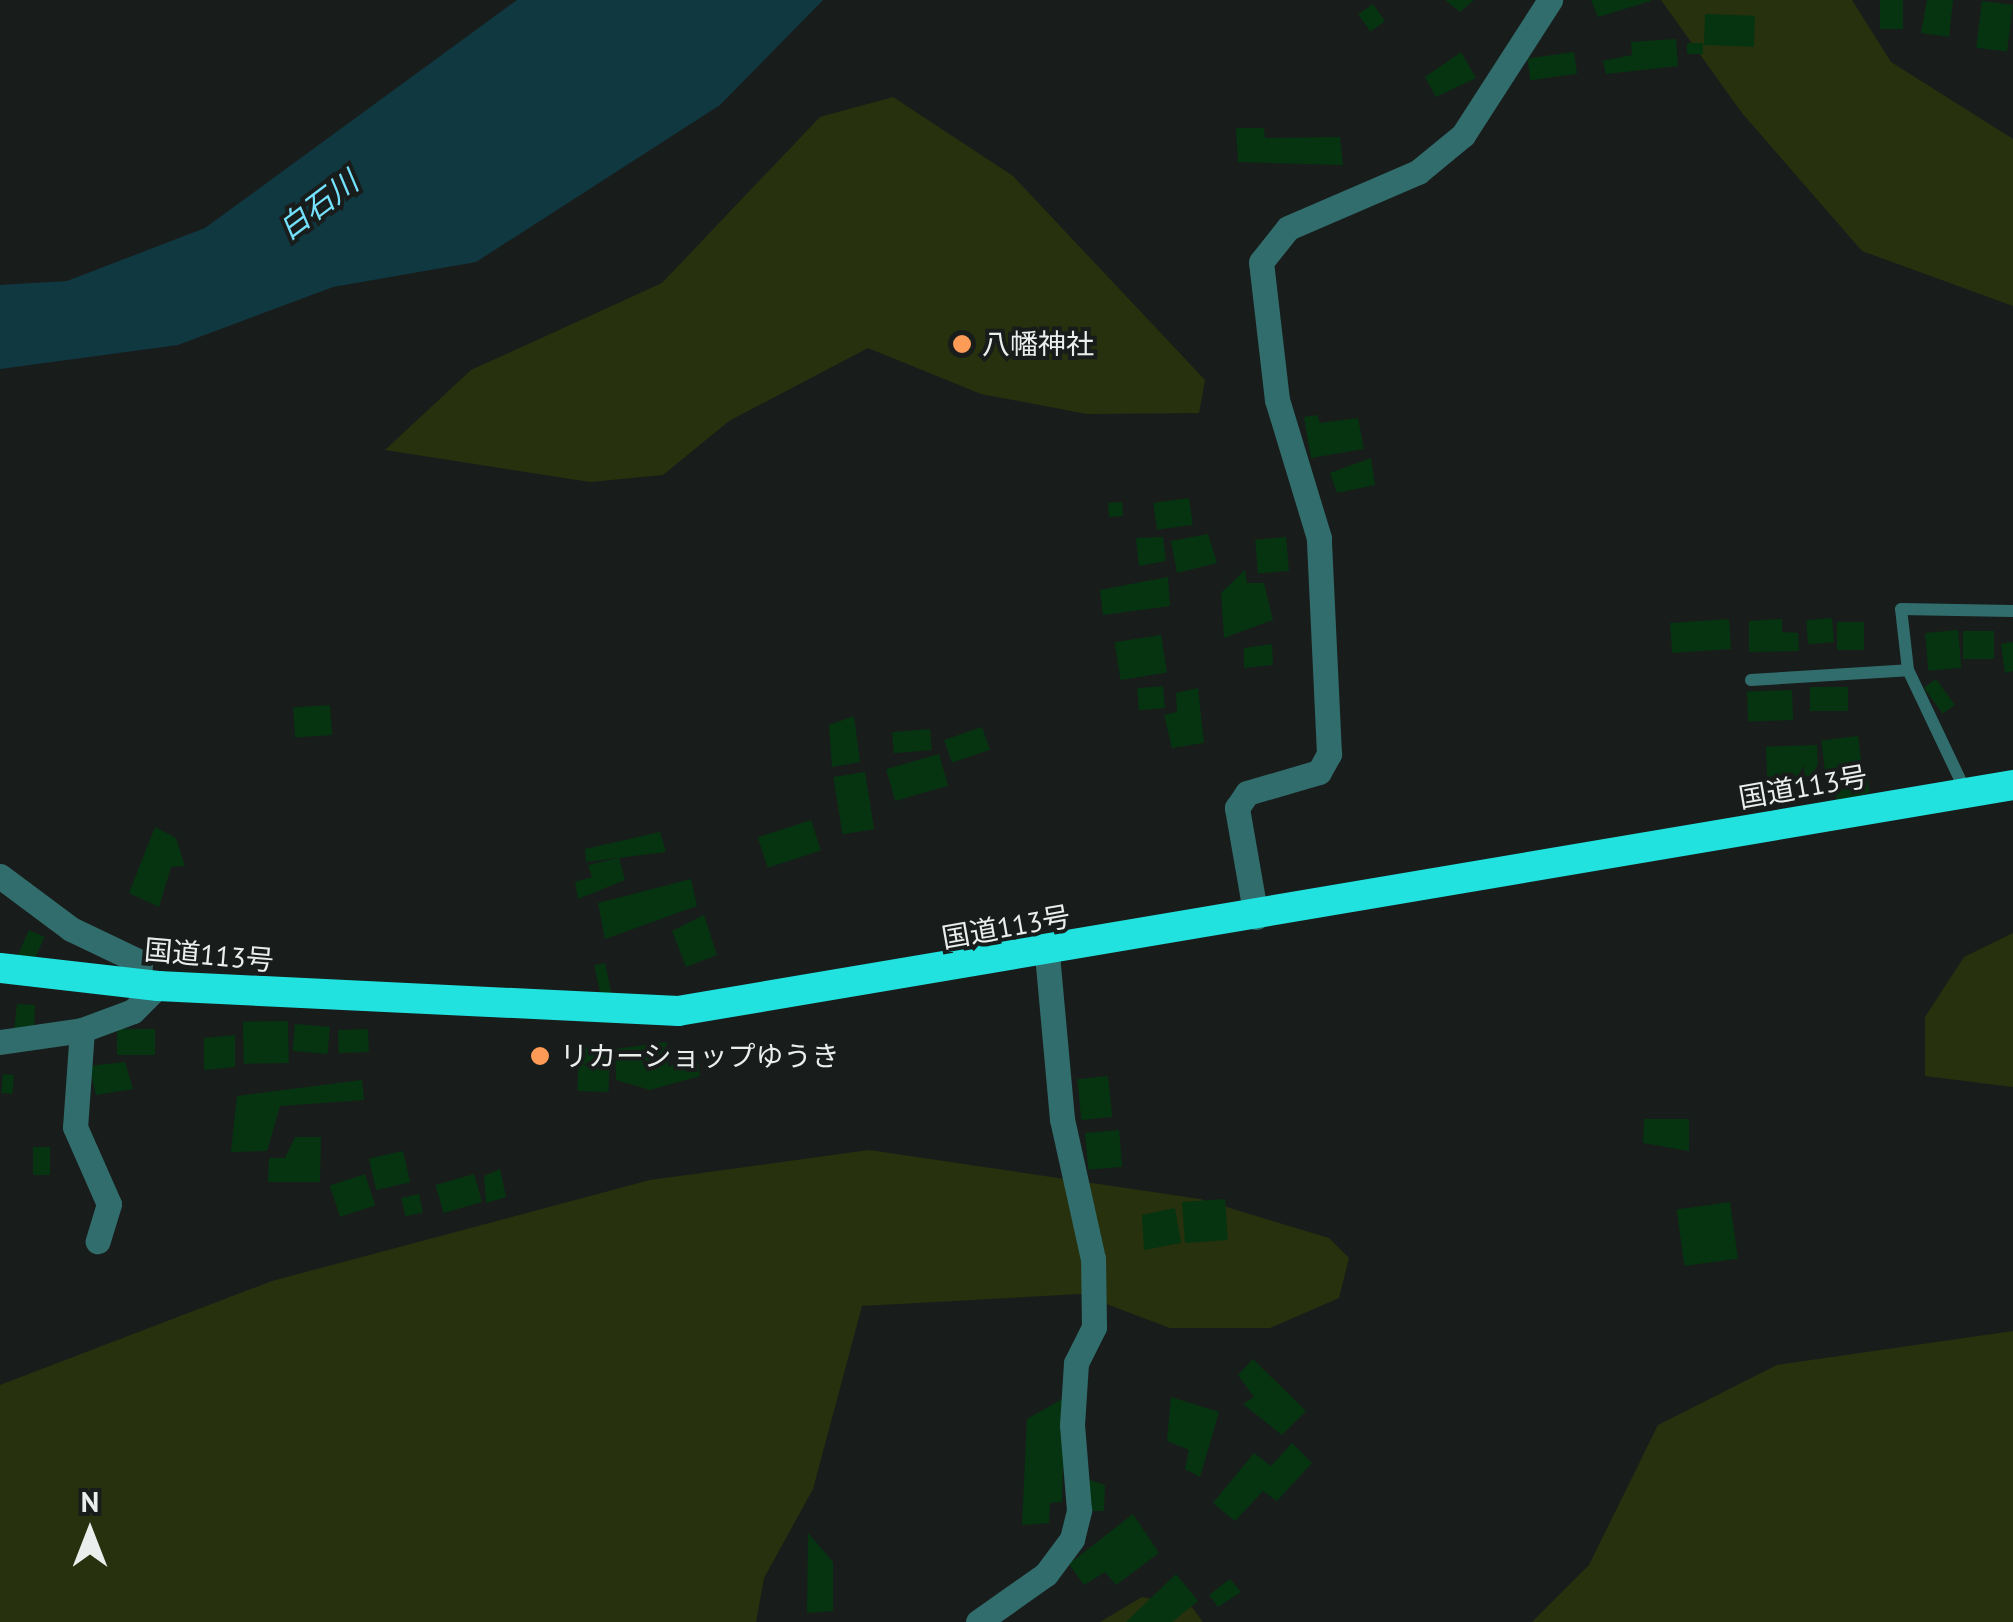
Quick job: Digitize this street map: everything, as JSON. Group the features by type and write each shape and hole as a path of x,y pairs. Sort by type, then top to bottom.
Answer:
{"highway":[{"name":"国道113号","path":"0,968 149,984 601,1014 782,998 2013,784"}],"street":[{"path":"1256,917 1237,808 1247,793 1319,772 1329,754 1319,538 1277,400 1261,262 1288,228 1418,172 1463,135 1550,0"},
{"path":"0,876 71,929 140,962 149,984 134,1011 82,1030 0,1042"},
{"path":"978,1622 1046,1574 1072,1539 1079,1510 1072,1425 1076,1363 1094,1327 1093,1259 1062,1120 1047,954"},
{"path":"82,1030 75,1127 109,1204 98,1241"}],"lane":[{"path":"1966,792 1908,670 1900,609 2013,611"},
{"path":"1751,680 1908,670"}],"green space":[{"path":"1661,0 1852,0 1891,62 2013,139 2013,306 1862,251 1742,113"},
{"path":"893,97 1013,176 1205,380 1199,413 1087,414 981,394 868,348 729,421 663,475 590,482 385,450 471,370 662,283 820,117"},
{"path":"2013,933 2013,1087 1925,1076 1925,1017 1964,957"},
{"path":"869,1150 1200,1199 1329,1238 1349,1258 1339,1298 1270,1328 1170,1328 1080,1294 862,1306 813,1489 764,1578 756,1622 0,1622 0,1385 272,1281 650,1180"},
{"path":"2013,1331 2013,1622 1532,1622 1589,1565 1658,1425 1777,1365"},
{"path":"1142,1597 1191,1606 1203,1622 1100,1622"}],"water":[{"name":"白石川","path":"517,0 823,0 720,105 476,262 333,287 178,345 0,369 0,285 67,281 205,228"}],"building":[{"path":"1445,0 1474,0 1460,12"},
{"path":"1591,0 1651,0 1651,1 1598,17"},
{"path":"1880,0 1903,0 1903,29 1880,29"},
{"path":"1927,0 1953,0 1949,37 1921,33"},
{"path":"1982,1 2013,5 2007,51 1976,48"},
{"path":"1373,4 1385,21 1370,32 1358,14"},
{"path":"1705,14 1755,16 1754,47 1704,45"},
{"path":"1676,39 1678,66 1606,74 1603,61 1632,55 1631,42"},
{"path":"1687,43 1703,43 1703,54 1687,54"},
{"path":"1461,52 1476,78 1436,97 1425,77"},
{"path":"1574,52 1577,74 1531,80 1527,59"},
{"path":"1236,128 1264,128 1265,138 1340,137 1343,165 1238,162"},
{"path":"1317,415 1320,423 1358,418 1364,449 1311,458 1304,417"},
{"path":"1371,458 1375,485 1337,493 1330,473"},
{"path":"1189,498 1193,525 1157,530 1153,503"},
{"path":"1122,502 1123,516 1109,517 1108,503"},
{"path":"1208,534 1217,563 1177,573 1171,541"},
{"path":"1163,537 1166,561 1139,566 1136,538"},
{"path":"1286,537 1289,571 1258,574 1255,540"},
{"path":"1245,570 1247,583 1264,583 1273,620 1224,638 1221,593"},
{"path":"1168,577 1170,606 1103,615 1100,590"},
{"path":"1832,618 1834,642 1808,644 1806,620"},
{"path":"1729,619 1731,649 1672,653 1670,623"},
{"path":"1782,619 1782,632 1798,633 1799,651 1749,652 1749,621"},
{"path":"1837,622 1864,622 1864,650 1837,650"},
{"path":"1958,630 1961,668 1928,671 1925,633"},
{"path":"1963,631 1994,631 1994,659 1963,659"},
{"path":"1161,635 1167,673 1121,680 1115,642"},
{"path":"2013,642 2013,671 2005,673 2001,644"},
{"path":"1272,644 1273,665 1244,668 1244,648"},
{"path":"1936,679 1955,705 1943,714 1924,688"},
{"path":"1163,686 1165,708 1139,710 1137,688"},
{"path":"1810,687 1848,687 1848,711 1810,711"},
{"path":"1198,688 1204,743 1172,748 1164,715 1177,712 1176,693"},
{"path":"1792,690 1793,720 1748,722 1747,692"},
{"path":"330,705 332,735 295,738 293,708"},
{"path":"854,716 860,762 832,767 829,725"},
{"path":"982,727 990,750 952,763 944,740"},
{"path":"930,729 932,750 894,753 892,732"},
{"path":"1858,736 1862,767 1825,771 1821,741"},
{"path":"1817,745 1818,776 1767,778 1766,747"},
{"path":"939,754 948,786 895,801 886,769"},
{"path":"865,772 874,829 842,834 833,777"},
{"path":"1867,780 1870,793 1837,800 1834,788"},
{"path":"811,820 821,850 768,868 758,837"},
{"path":"155,827 176,838 185,866 171,867 159,907 129,893"},
{"path":"660,832 666,852 586,862 585,849"},
{"path":"619,858 625,880 578,899 575,882 592,877 588,865"},
{"path":"691,879 697,906 605,939 598,903"},
{"path":"704,915 717,955 686,967 672,931"},
{"path":"29,930 45,937 32,964 17,957"},
{"path":"605,963 613,1000 602,1002 594,965"},
{"path":"17,1004 35,1005 34,1030 14,1031"},
{"path":"288,1021 289,1063 244,1064 243,1022"},
{"path":"295,1024 330,1027 328,1054 293,1051"},
{"path":"117,1029 155,1029 155,1055 117,1055"},
{"path":"368,1029 369,1052 339,1053 338,1030"},
{"path":"235,1035 235,1067 204,1070 204,1038"},
{"path":"667,1042 668,1067 697,1058 700,1076 650,1090 616,1080 615,1049"},
{"path":"579,1047 610,1048 608,1092 577,1091"},
{"path":"125,1062 133,1089 96,1095 89,1066"},
{"path":"3,1074 14,1075 12,1094 1,1093"},
{"path":"1108,1076 1112,1117 1081,1120 1077,1079"},
{"path":"362,1080 364,1100 280,1106 267,1151 231,1152 237,1096"},
{"path":"1644,1119 1689,1119 1689,1151 1643,1143"},
{"path":"1119,1130 1122,1167 1088,1170 1085,1133"},
{"path":"295,1137 321,1137 320,1182 268,1182 269,1158 285,1158"},
{"path":"33,1147 50,1147 50,1175 33,1175"},
{"path":"403,1151 410,1182 376,1190 369,1159"},
{"path":"500,1169 506,1197 486,1203 484,1176"},
{"path":"365,1174 375,1205 340,1217 330,1185"},
{"path":"474,1174 482,1202 444,1213 436,1185"},
{"path":"419,1194 423,1213 405,1216 401,1198"},
{"path":"1225,1199 1228,1240 1185,1243 1182,1202"},
{"path":"1730,1202 1738,1258 1684,1266 1677,1210"},
{"path":"1175,1208 1181,1243 1144,1250 1142,1215"},
{"path":"1253,1359 1306,1411 1282,1435 1243,1404 1254,1397 1238,1375"},
{"path":"1066,1397 1062,1502 1050,1503 1049,1523 1022,1525 1027,1419"},
{"path":"1171,1397 1219,1412 1200,1477 1185,1469 1189,1450 1167,1441"},
{"path":"1292,1443 1312,1463 1277,1501 1263,1491 1235,1521 1213,1503 1254,1453 1271,1466"},
{"path":"1090,1480 1105,1485 1104,1511 1085,1511"},
{"path":"1133,1514 1159,1553 1116,1585 1105,1572 1084,1585 1069,1564"},
{"path":"808,1533 833,1562 833,1611 807,1613"},
{"path":"1176,1574 1198,1601 1172,1622 1126,1622"},
{"path":"1230,1579 1241,1592 1218,1607 1209,1595"}],"place":[{"name":"八幡神社","path":"962,344"},
{"name":"リカーショップゆうき","path":"540,1056"}]}
